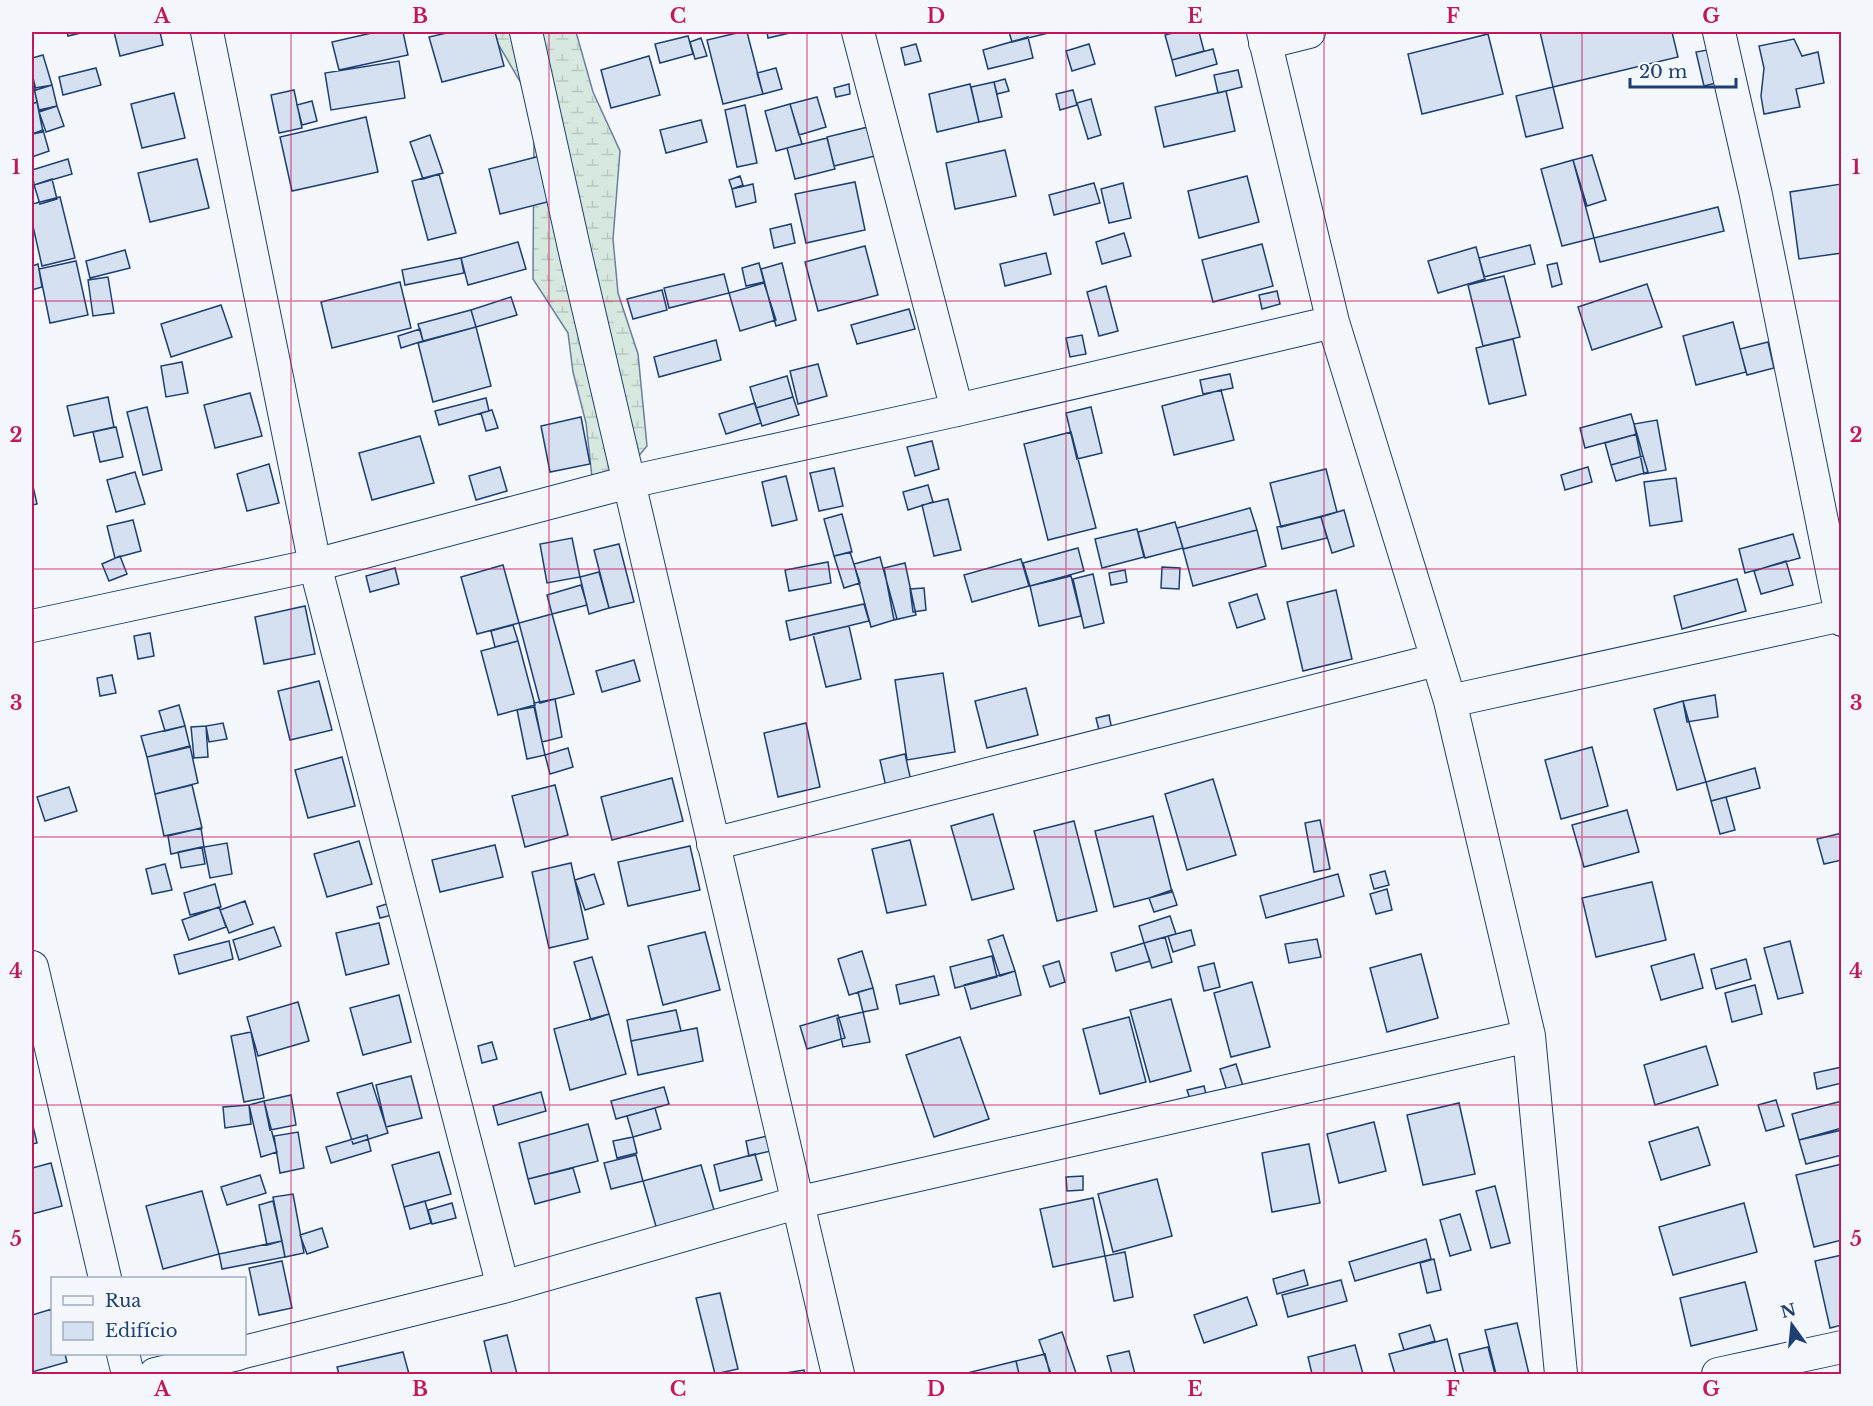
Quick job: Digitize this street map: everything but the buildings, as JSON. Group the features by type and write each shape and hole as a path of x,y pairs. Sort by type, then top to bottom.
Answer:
{"street":[{"path":"207,32 315,565 503,1287"},
{"path":"526,32 796,1203 838,1374"},
{"path":"858,32 957,410"},
{"path":"1309,32 1264,37 1333,322 1450,701 1530,1036 1561,1374"},
{"path":"1450,701 1841,616 1756,195 1719,32"},
{"path":"32,626 315,565 629,482 957,410 1333,322"},
{"path":"713,844 1436,660"},
{"path":"32,967 105,1277"},
{"path":"246,1351 503,1287 796,1203 1530,1036"},
{"path":"1719,1374 1842,1347"},
{"path":"123,1355 128,1374"},
{"path":"155,1374 230,1355"}],"green space":[{"path":"491,32 576,32 593,92 620,151 613,239 618,293 638,354 647,446 612,488 592,477 586,423 573,372 568,333 533,279 534,130 528,95"}]}
